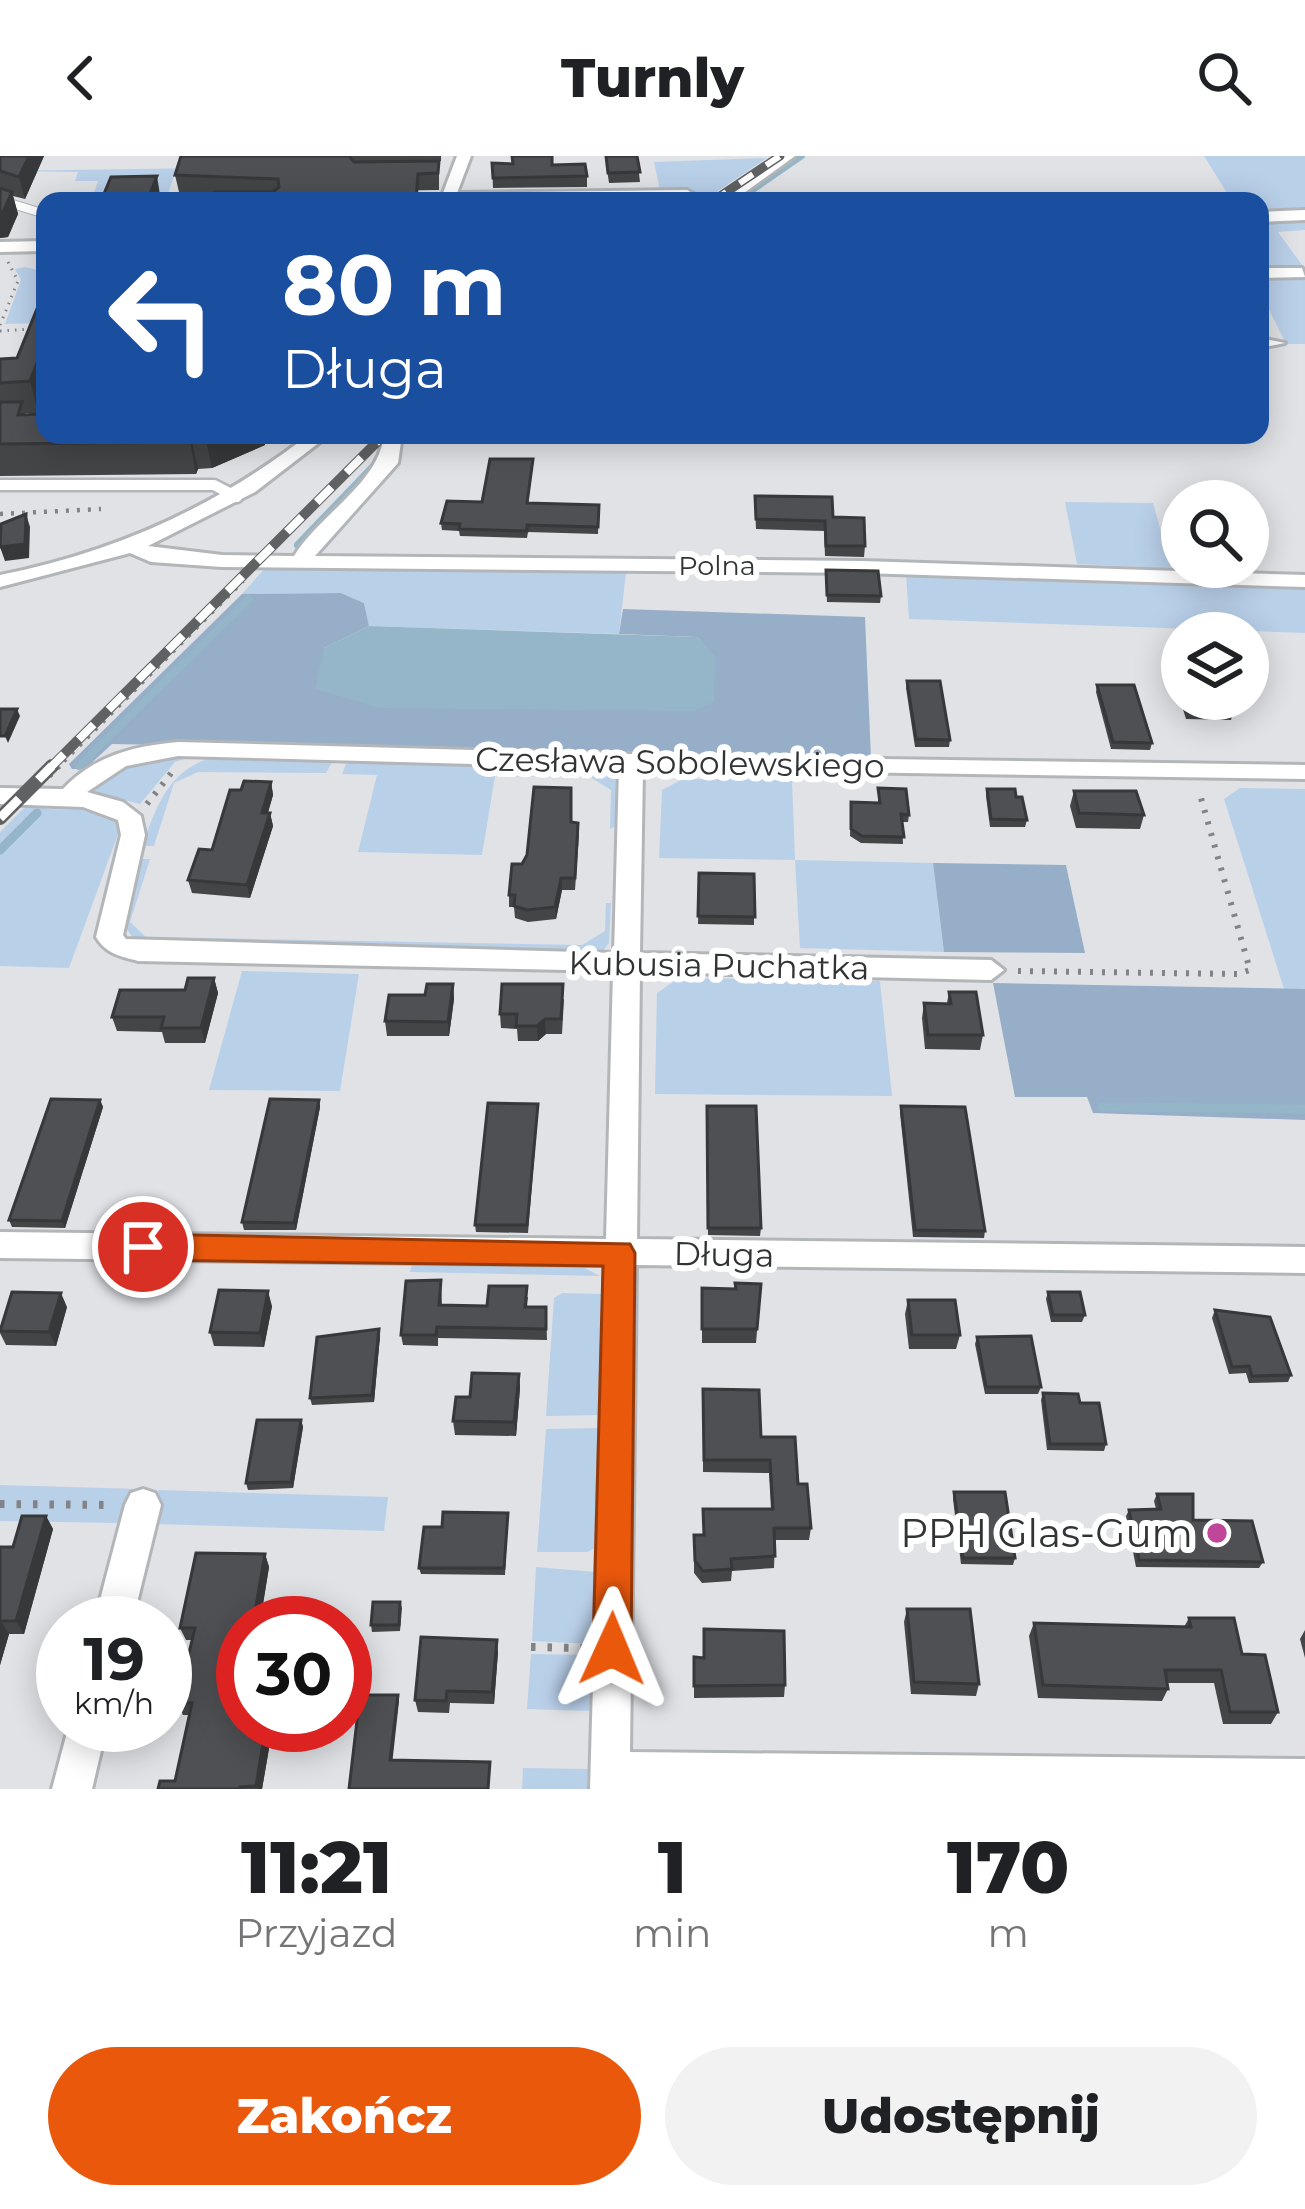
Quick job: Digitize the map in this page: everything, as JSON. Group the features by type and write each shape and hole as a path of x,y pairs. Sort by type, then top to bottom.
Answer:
{"street":[{"path":"736,192 788,156"},
{"path":"1269,217 1305,215"},
{"path":"1,250 36,247"},
{"path":"1269,273 1302,273"},
{"path":"0,581 131,545 237,496 308,444"},
{"path":"301,561 314,540 391,459 392,444"},
{"name":"Polna","path":"131,545 170,559 862,567 1305,581"},
{"name":"Czesława Sobolewskiego","path":"70,797 104,765 128,754 210,750 1305,772"},
{"path":"631,762 610,1780 1305,1779"},
{"path":"0,796 104,802 129,816"},
{"name":"Kubusia Puchatka","path":"129,816 133,836 109,937 117,946 138,952 991,970"},
{"name":"Długa","path":"0,1245 1305,1260"},
{"path":"120,1596 142,1505"},
{"path":"72,1789 81,1752"}],"lane":[{"path":"0,200 36,211"},
{"path":"0,485 214,485 237,496"}],"path":[{"path":"1,250 18,281 0,325 36,328"},
{"path":"0,302 9,302"},
{"path":"0,514 100,509"},
{"path":"30,796 262,560"},
{"path":"129,816 146,806 173,771 210,750"},
{"path":"991,970 1238,974 1250,970 1192,770"},
{"path":"0,1504 142,1505"},
{"path":"531,1647 612,1649"}],"shaded area":[{"path":"1204,156 1305,156 1305,209 1269,211 1269,192 1226,192"},
{"path":"767,158 716,192 660,190 654,162"},
{"path":"332,166 260,175 174,176 169,192 155,190 159,176 117,177 111,192 94,192 98,181 75,181 78,172 0,171"},
{"path":"1305,220 1305,230 1278,232 1305,269 1269,270 1269,222"},
{"path":"15,269 36,270 36,323 5,324 21,280"},
{"path":"1305,275 1305,344 1286,344 1269,309 1269,276"},
{"path":"1065,502 1153,503 1161,532 1161,568 1077,564"},
{"path":"268,565 626,568 626,572 619,634 369,626 364,603 341,593 242,594"},
{"path":"906,574 1161,582 1161,588 1305,587 1305,633 1269,632 1269,612 1161,612 1161,628 909,619"},
{"path":"341,593 364,603 369,626 324,648 715,657 697,637 619,634 623,609 865,617 871,758 112,744 85,769 72,769 69,764 242,594"},
{"path":"369,626 697,637 715,656 714,702 693,711 380,708 315,689 324,648"},
{"path":"220,755 328,757 332,762 326,773 198,772 174,783 154,846 142,846 168,788 189,768"},
{"path":"149,756 192,756 175,762 140,804 93,792 94,777"},
{"path":"357,759 598,767 615,775 621,824 610,829 611,790 590,777 495,776 482,855 358,852 377,775 342,774 346,764"},
{"path":"683,779 792,780 795,860 659,858 662,790"},
{"path":"1240,788 1305,789 1305,989 1284,989 1224,799"},
{"path":"29,803 47,809 109,811 121,826 69,968 0,966 0,832"},
{"path":"138,859 150,859 130,922 146,937 582,945 605,931 606,903 611,903 609,943 599,956 141,944 131,935 124,916"},
{"path":"795,860 933,863 944,952 800,948"},
{"path":"933,863 1066,865 1085,953 944,952"},
{"path":"242,971 359,974 340,1091 209,1090"},
{"path":"679,978 880,981 892,1096 655,1094 657,993"},
{"path":"993,983 1305,989 1305,1120 1093,1113 1087,1097 1015,1097"},
{"path":"412,1265 581,1266 600,1276 410,1272"},
{"path":"562,1293 604,1294 600,1415 546,1416 554,1298"},
{"path":"600,1428 597,1547 587,1552 537,1552 546,1429"},
{"path":"0,1485 139,1489 117,1523 0,1521"},
{"path":"158,1490 388,1497 384,1531 157,1524"},
{"path":"536,1567 595,1572 591,1644 532,1641"},
{"path":"531,1654 592,1655 590,1711 527,1709"},
{"path":"523,1768 588,1769 587,1789 522,1789"}],"building":[{"path":"0,156 29,156 19,177 0,171"},
{"path":"181,156 439,161 438,173 418,174 417,192 273,192 279,187 278,179 175,175"},
{"path":"512,156 552,156 552,165 585,164 587,176 493,178 492,163 513,164"},
{"path":"606,156 637,156 640,172 608,173"},
{"path":"157,176 151,192 105,192 111,177"},
{"path":"0,188 12,192 0,215"},
{"path":"36,311 36,366 30,381 0,383 0,359 17,358"},
{"path":"0,402 22,402 18,415 36,414 36,444 0,444"},
{"path":"490,459 533,459 527,503 599,505 598,527 527,525 527,531 459,529 460,524 441,523 447,501 482,502"},
{"path":"755,496 832,497 833,517 864,518 865,546 826,546 825,521 756,519"},
{"path":"26,514 25,544 0,547 1,524"},
{"path":"826,570 878,571 881,596 827,595"},
{"path":"907,681 940,681 950,740 916,739"},
{"path":"1097,685 1134,685 1152,743 1113,742"},
{"path":"0,709 17,709 5,736 0,736"},
{"path":"244,781 271,782 262,813 270,813 247,885 188,880 199,849 212,850 230,790 241,790"},
{"path":"534,787 571,788 571,822 578,823 575,878 561,878 555,907 527,910 514,906 515,895 509,895 512,864 522,864 527,855"},
{"path":"878,788 906,789 909,815 901,814 904,837 862,836 851,829 851,802 880,803"},
{"path":"987,789 1015,789 1016,797 1022,797 1027,820 991,819"},
{"path":"1074,791 1136,791 1144,815 1079,813"},
{"path":"699,873 754,874 755,917 698,916"},
{"path":"188,978 214,978 201,1028 161,1028 164,1017 112,1017 120,990 185,990"},
{"path":"427,984 453,984 448,1022 385,1021 389,995 425,995"},
{"path":"502,984 563,984 561,1019 516,1026 517,1014 500,1014"},
{"path":"949,992 976,992 983,1035 928,1035 924,1003 951,1004"},
{"path":"51,1099 100,1100 62,1221 9,1220"},
{"path":"270,1099 319,1100 294,1223 242,1222"},
{"path":"488,1103 538,1104 527,1225 475,1225"},
{"path":"707,1106 756,1106 761,1228 708,1228"},
{"path":"901,1106 965,1107 985,1231 915,1230"},
{"path":"441,1280 439,1305 487,1306 489,1286 527,1286 525,1307 546,1307 546,1329 437,1327 436,1335 401,1335 406,1281"},
{"path":"735,1283 761,1284 757,1329 702,1329 702,1288 736,1289"},
{"path":"219,1290 268,1291 260,1333 210,1332"},
{"path":"12,1292 61,1293 49,1332 0,1331"},
{"path":"1048,1292 1080,1292 1085,1315 1053,1315"},
{"path":"908,1300 955,1300 960,1335 912,1335"},
{"path":"1215,1310 1270,1317 1291,1375 1252,1376 1249,1366 1232,1367"},
{"path":"379,1329 372,1395 310,1398 317,1337"},
{"path":"1031,1336 1041,1387 986,1387 977,1337"},
{"path":"472,1373 519,1374 514,1422 453,1421 456,1397 470,1397"},
{"path":"703,1389 759,1390 761,1437 795,1437 798,1484 807,1484 811,1528 774,1528 775,1556 731,1559 732,1569 703,1571 695,1561 694,1535 704,1535 703,1509 773,1509 770,1460 704,1460"},
{"path":"1043,1393 1078,1394 1080,1403 1099,1403 1106,1444 1050,1444"},
{"path":"257,1420 301,1420 291,1482 246,1483"},
{"path":"954,1492 1005,1492 1015,1558 963,1558"},
{"path":"1157,1494 1193,1494 1193,1520 1252,1521 1263,1562 1139,1560 1129,1510 1161,1509"},
{"path":"443,1512 508,1513 504,1568 419,1568 424,1527 442,1527"},
{"path":"22,1516 46,1516 16,1621 1,1621 0,1626 0,1547 13,1547"},
{"path":"196,1553 265,1554 258,1596 216,1596 216,1752 262,1752 256,1786 158,1789 160,1781 175,1781 181,1752 192,1752 195,1628 192,1596 187,1596"},
{"path":"373,1602 400,1602 399,1625 372,1625"},
{"path":"907,1609 970,1609 979,1684 914,1682"},
{"path":"1189,1618 1234,1618 1242,1654 1265,1655 1278,1712 1230,1712 1221,1670 1165,1670 1168,1689 1043,1685 1034,1623 1191,1627"},
{"path":"704,1629 784,1631 785,1685 694,1686 694,1657 704,1658"},
{"path":"421,1637 497,1640 492,1692 447,1691 446,1701 415,1700"},
{"path":"372,1695 398,1695 390,1760 490,1762 488,1789 349,1789 353,1752 372,1752"}],"waterway":[{"path":"750,192 802,156"},
{"path":"298,545 378,462"},
{"path":"79,766 249,599"},
{"path":"0,850 37,813"},
{"path":"1102,1107 1305,1109"}],"railway":[{"path":"726,192 780,156"},
{"path":"49,769 375,444"},
{"path":"49,769 52,766"},
{"path":"0,818 49,769"}],"place":[{"name":"PPH Glas-Gum","path":"1217,1533"}],"route":[{"path":"143,1247 619,1253 612,1649"}]}
